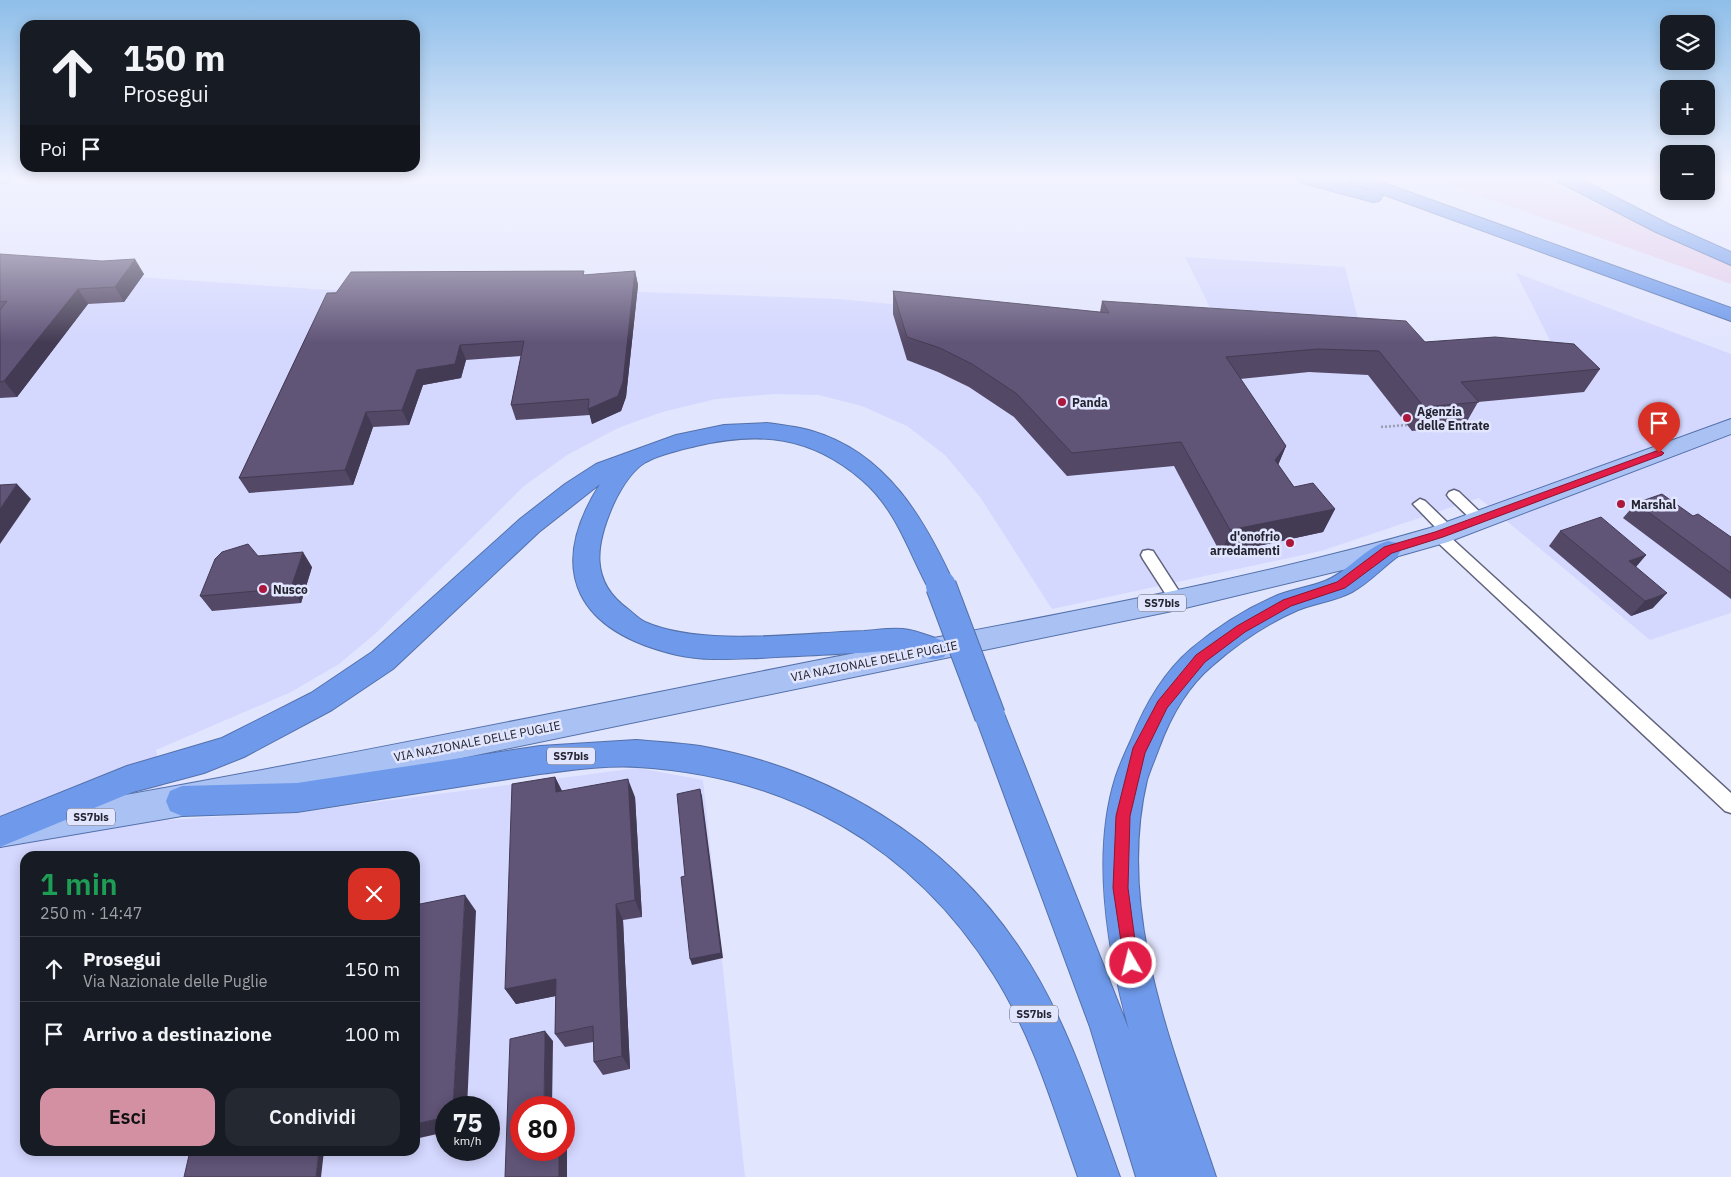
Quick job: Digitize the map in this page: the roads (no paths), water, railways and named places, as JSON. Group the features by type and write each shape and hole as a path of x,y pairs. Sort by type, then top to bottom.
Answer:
{"highway":[{"path":"1494,233 1539,246"},
{"path":"1504,233 1731,315"},
{"path":"1558,233 1600,248"},
{"path":"1673,233 1731,259"},
{"name":"SS7bis","path":"0,832 129,780 215,755 298,716 367,672 408,638 547,511 599,472 688,440 722,432 787,431 823,442 862,467 888,492 916,532 930,558 1109,1027 1157,1177"},
{"name":"SS7bis","path":"636,458 619,473 603,500 589,530 585,562 592,591 611,612 634,629 678,644 725,648 904,640 934,649"},
{"name":"SS7bis","path":"1195,1177 1131,963 1121,888 1123,825 1138,752 1162,705 1201,659 1241,629 1287,603 1341,585 1388,550"},
{"name":"SS7bis","path":"182,801 310,796 573,756 629,753 692,757 738,766 828,799 870,823 933,871 973,914 1007,962 1045,1035 1100,1177"},
{"name":"SS7bis","path":"1109,1027 1186,1177"}],"main road":[{"name":"VIA NAZIONALE DELLE PUGLIE","path":"0,832 182,801 1177,600 1388,550 1443,533 1731,426"}],"lane":[{"path":"1454,495 1479,520"},
{"path":"1420,504 1443,533 1731,805"},
{"path":"1148,556 1177,600"}],"place":[{"name":"Panda","path":"1062,402"},
{"name":"Agenzia delle Entrate","path":"1407,418"},
{"name":"Marshal","path":"1621,504"},
{"name":"d'onofrio arredamenti","path":"1290,543"},
{"name":"Nusco","path":"263,589"}]}
